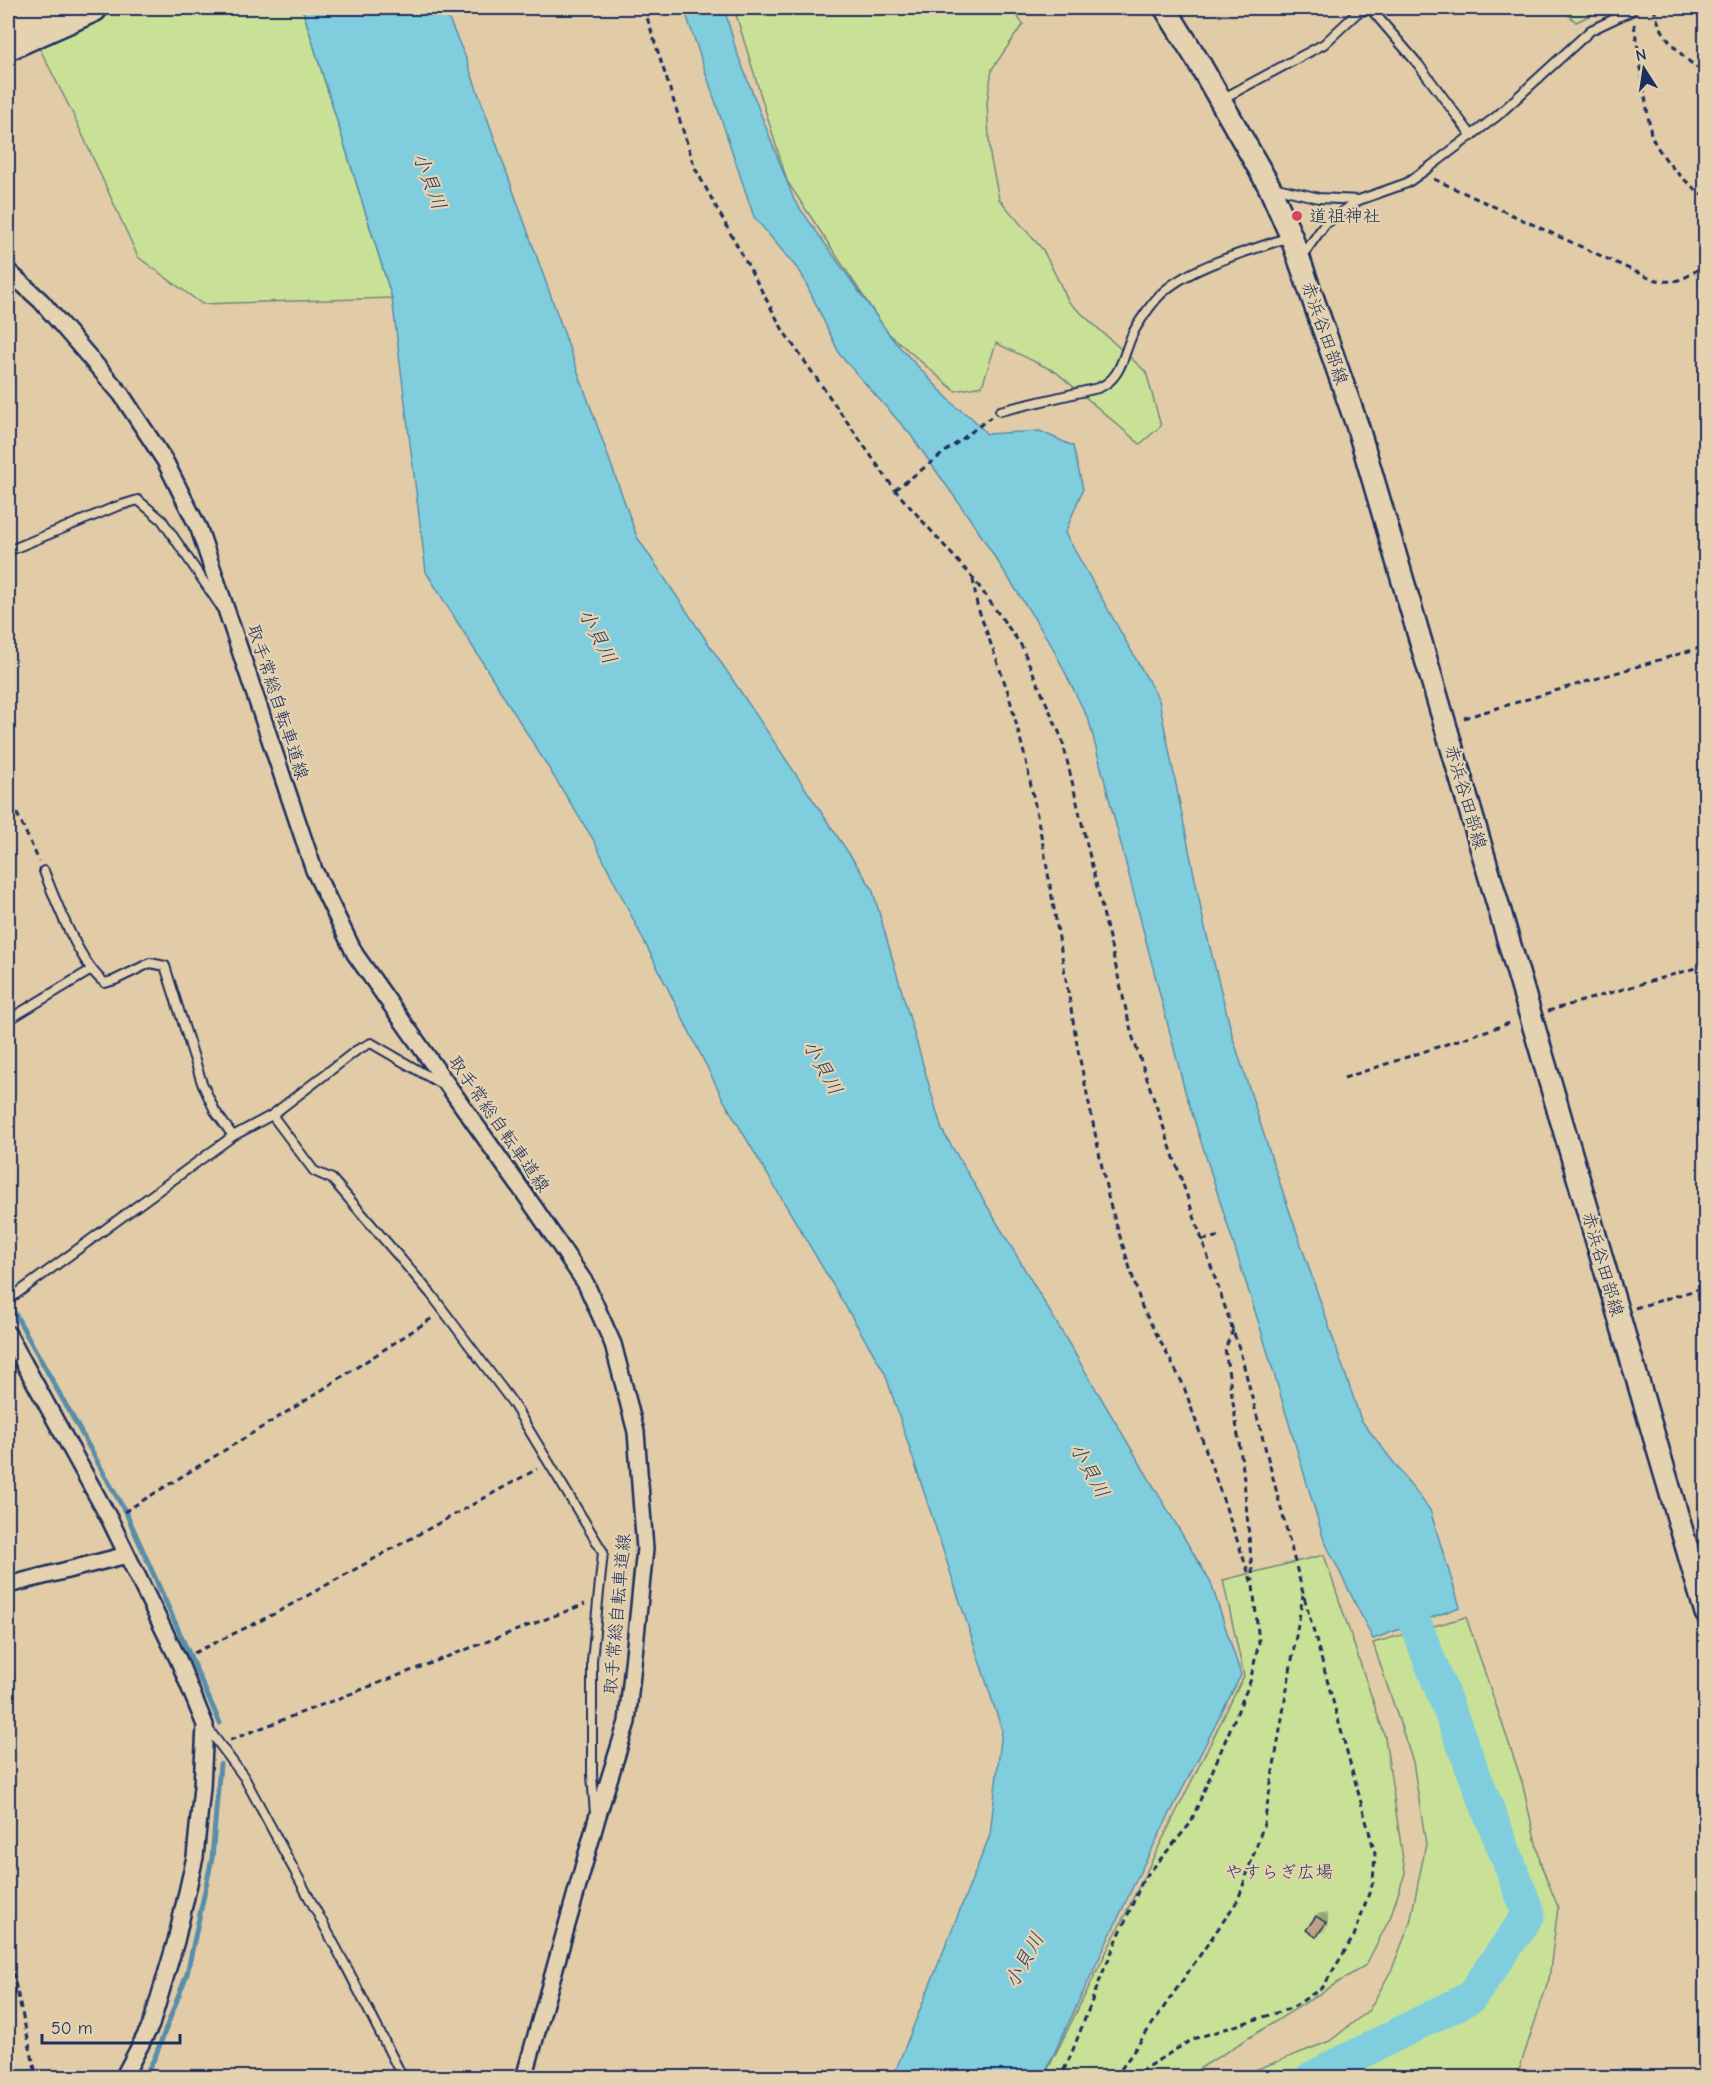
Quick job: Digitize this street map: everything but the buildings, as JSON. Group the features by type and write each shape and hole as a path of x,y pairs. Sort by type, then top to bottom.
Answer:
{"highway":[{"path":"8,20 36,8"},
{"path":"8,46 93,8"}],"main road":[{"name":"赤浜谷田部線","path":"1165,8 1269,186 1300,260 1358,428 1706,1613"}],"street":[{"name":"取手常総自転車道線","path":"8,271 41,301 121,394 165,461 199,529 314,870 355,954 586,1284 613,1344 636,1432 645,1549 627,1722 597,1818 524,2078"},
{"path":"8,1334 110,1520 178,1659 205,1725 195,1857 176,1941 151,2025 123,2078"},
{"path":"8,1585 127,1555"}],"lane":[{"path":"1220,100 1324,44 1357,13 1370,8 1418,64 1472,136"},
{"path":"1300,260 1325,224 1359,200 1407,183 1497,116 1591,30 1631,11"},
{"path":"1269,186 1319,198 1359,200"},
{"path":"1000,411 1108,384 1123,364 1134,332 1160,295 1192,272 1291,236"},
{"path":"8,551 115,507 138,501 162,520 231,623"},
{"path":"44,871 61,915 95,976 105,983 115,981 150,963 165,966 202,1083 215,1111 233,1136"},
{"path":"8,1020 91,970"},
{"path":"8,1300 233,1136 272,1115 357,1050 371,1043 451,1090"},
{"path":"272,1115 314,1171 332,1179 443,1311 512,1402 603,1552 592,1661 592,1775 594,1813 597,1818"},
{"path":"205,1725 244,1777 347,1968 403,2078"}],"path":[{"path":"644,8 695,168 784,332 895,490 973,578 1021,645 1062,739 1132,1035 1233,1330 1375,1853 1373,1882 1354,1936 1323,1988 1292,2008 1193,2039 1129,2078"},
{"path":"1654,8 1665,36 1683,57 1706,75"},
{"path":"1631,11 1651,135 1670,165 1706,198"},
{"path":"1407,183 1428,177 1449,185 1649,278 1665,283 1685,278 1706,264"},
{"path":"895,490 984,422"},
{"path":"973,578 977,605 1008,692 1026,761 1044,850 1078,1050 1109,1202 1143,1307 1183,1384 1253,1586"},
{"path":"1445,724 1706,646"},
{"path":"8,794 44,871"},
{"path":"1344,1078 1530,1016 1706,965"},
{"path":"1202,1240 1221,1236"},
{"path":"1618,1314 1706,1287"},
{"path":"110,1520 308,1399 443,1311"},
{"path":"1060,2078 1143,1880 1190,1824 1250,1682 1259,1642 1243,1468 1225,1349 1233,1330"},
{"path":"178,1659 274,1614 549,1463"},
{"path":"1115,2078 1238,1900 1264,1824 1303,1593"},
{"path":"220,1743 599,1599"},
{"path":"8,1952 37,2078"}],"green space":[{"path":"19,8 302,8 392,298 202,304 138,257 73,114"},
{"path":"734,8 1011,8 1023,24 992,69 987,103 990,155 999,199 1043,250 1069,302 1146,372 1161,426 1140,444 1056,372 996,343 982,386 955,391 887,332 787,181"},
{"path":"1561,8 1605,8 1576,22"},
{"name":"やすらぎ広場","path":"1324,1555 1385,1737 1405,1873 1390,1918 1366,1965 1186,2077 1052,2078 1046,2073 1244,1676 1223,1580"},
{"path":"1466,1617 1522,1782 1541,1865 1558,1907 1549,1979 1519,2070 1500,2078 1237,2077 1330,2041 1369,2010 1392,1969 1410,1923 1426,1844 1413,1762 1373,1643"}],"water":[{"name":"小貝川","path":"302,8 444,8 465,56 637,537 872,888 942,1130 1211,1583 1241,1675 1138,1876 1043,2077 893,2077 990,1835 1002,1730 885,1373 724,1101 593,839 426,572 392,298"},
{"path":"684,8 724,8 736,50 794,200 894,341 956,407 972,418 987,434 1040,431 1073,446 1083,489 1065,533 1159,700 1204,924 1233,1038 1272,1160 1361,1420 1430,1510 1460,1607 1373,1639 1324,1540 1260,1327 1185,1091 1089,721 1052,646 973,523 910,434 840,355 801,273 754,217"}],"waterway":[{"path":"8,1301 127,1515 220,1723"},
{"path":"1311,2078 1471,1997 1529,1914 1412,1615 1397,1584"},
{"path":"144,2078 155,2057 187,1974 212,1858 220,1764"}],"place":[{"name":"道祖神社","path":"1297,216"}]}
